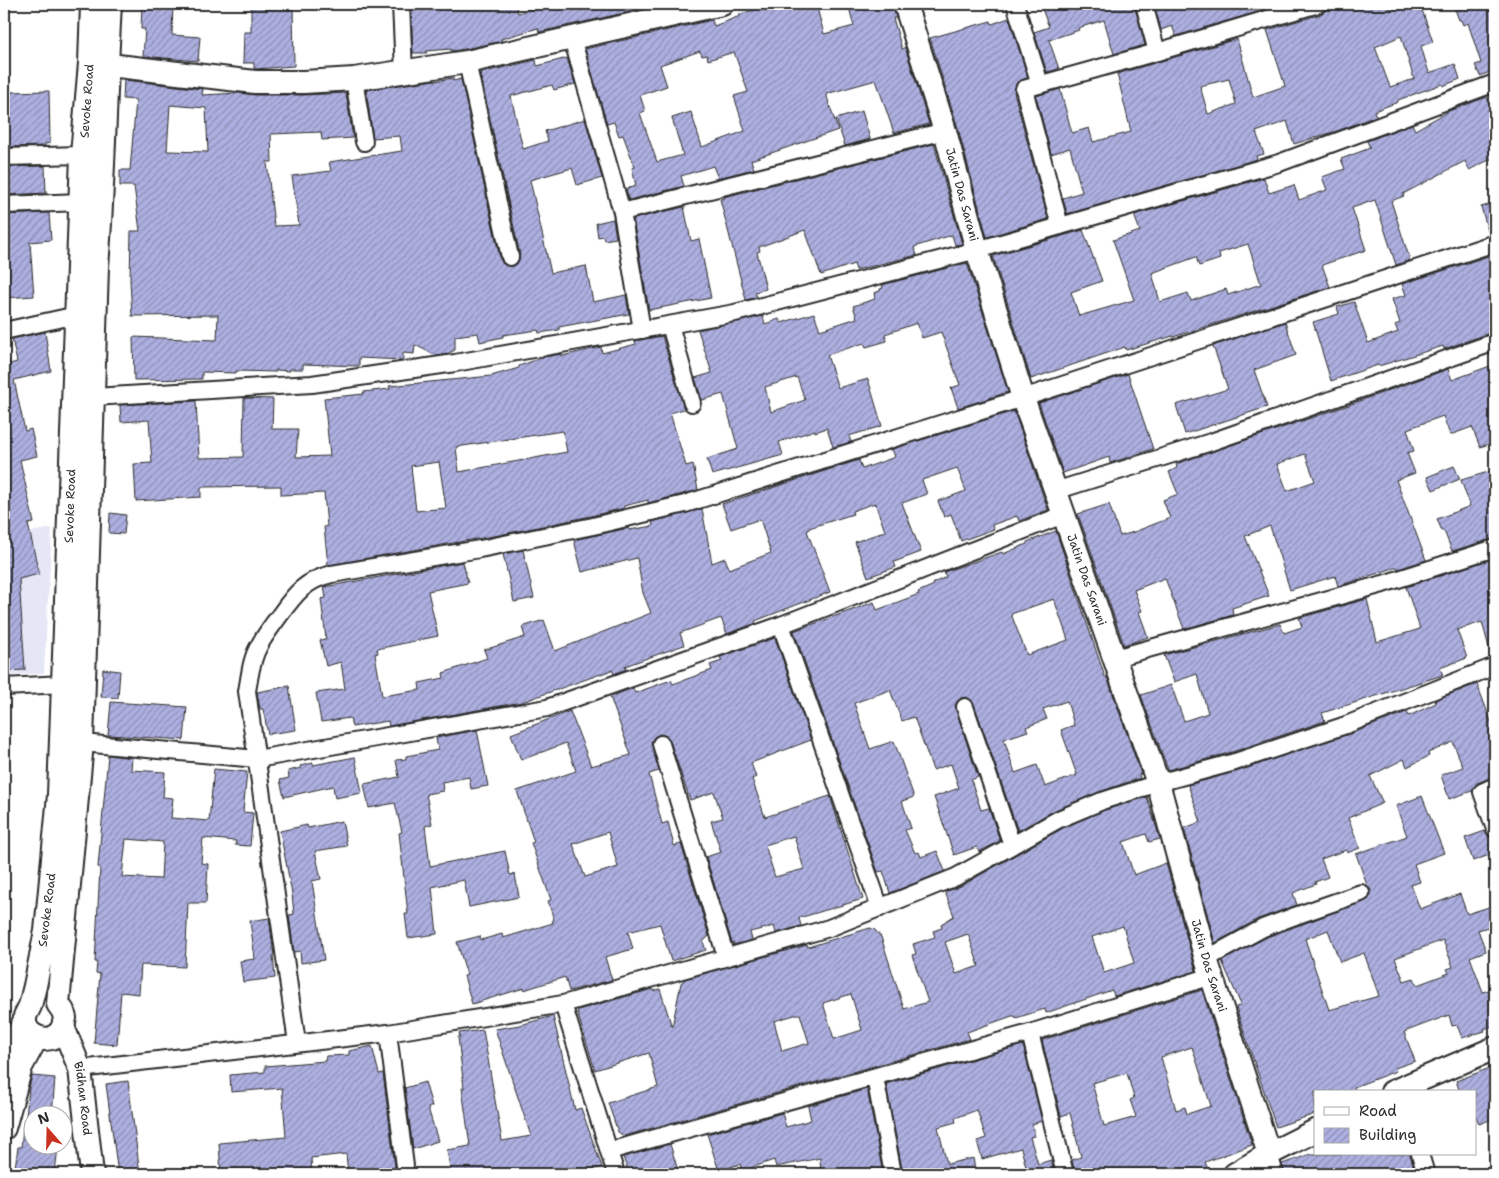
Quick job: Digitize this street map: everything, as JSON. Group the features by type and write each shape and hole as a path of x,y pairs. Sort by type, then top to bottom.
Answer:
{"main road":[{"name":"Sevoke Road","path":"4,1128 21,1067 41,1025 46,931 59,795 64,684 84,397 98,64 92,4"},
{"name":"Sevoke Road","path":"4,1058 41,1025 64,1014 58,1004 82,743 84,397 77,316 82,155 110,4"},
{"path":"98,64 255,82 354,79 468,62 572,38 655,11 722,4"},
{"name":"Jatin Das Sarani","path":"905,4 945,131 977,250 1023,398 1158,783 1209,967 1272,1164"},
{"name":"Bidhan Road","path":"41,1025 73,1069 92,1174"},
{"path":"1398,1090 1495,1048"},
{"name":"Bidhan Road","path":"73,1069 78,1174"},
{"path":"1235,1174 1272,1164 1314,1132"}],"street":[{"path":"401,4 404,72"},
{"path":"1016,4 1040,84"},
{"path":"1144,4 1157,52"},
{"path":"1060,226 1024,89 1318,4"},
{"path":"572,38 622,212 642,330"},
{"path":"468,62 510,257"},
{"path":"354,79 364,142"},
{"path":"84,397 312,384 455,363 735,313 977,250 1279,163 1495,84"},
{"path":"622,212 945,131"},
{"path":"4,157 82,155"},
{"path":"4,205 82,202"},
{"path":"297,1043 247,691 251,668 259,646 296,593 315,580 332,574 480,550 685,504 1023,398 1495,242"},
{"path":"4,332 77,316"},
{"path":"670,325 692,404"},
{"path":"1055,491 1210,442 1495,342"},
{"path":"82,743 257,760 547,708 781,625 1063,515"},
{"path":"1115,658 1383,584 1495,548"},
{"path":"781,625 880,908"},
{"path":"73,1069 388,1033 562,1004 829,928 956,877 1059,819 1102,801 1234,762 1346,724 1495,666"},
{"path":"4,687 64,684"},
{"path":"965,708 1012,845"},
{"path":"662,744 726,957"},
{"path":"1495,786 1482,792 1495,830"},
{"path":"609,1151 1030,1033 1209,967 1264,928 1361,893"},
{"path":"562,1004 616,1174"},
{"path":"388,1033 405,1166"},
{"path":"1030,1033 1065,1174"},
{"path":"875,1077 893,1174"},
{"path":"1421,1156 1426,1174"}],"shaded area":[{"path":"52,528 44,673 4,676 4,537"}],"building":[{"path":"142,4 173,4 172,35 200,37 198,61 143,56 145,29 141,29"},
{"path":"251,4 293,4 294,66 254,69 254,63 243,63 244,32 251,32"},
{"path":"442,4 515,4 518,13 546,4 638,4 633,11 539,32 538,28 501,39 502,41 451,51 451,49 413,53 411,10"},
{"path":"774,4 816,4 824,34 854,26 848,4 892,4 896,18 893,18 902,49 905,47 929,124 894,133 876,80 826,94 838,130 751,160 754,169 718,178 713,166 681,176 684,186 629,200 626,189 636,186 632,168 635,167 623,135 619,136 614,122 607,124 585,49 712,20 714,26 740,16 740,14","holes":["700,51 702,56 707,55 708,60 734,52 748,92 734,96 745,131 702,147 691,112 672,118 683,155 657,162 640,113 645,111 640,95 667,86 660,65"]},
{"path":"919,4 930,4 930,7 921,10"},
{"path":"1040,4 1134,4 1145,45 1114,54 1104,20 1049,40 1059,69 1047,72 1034,32 1049,27"},
{"path":"1154,4 1284,4 1176,36 1172,26 1161,30"},
{"path":"1328,4 1388,4 1390,9 1404,4 1420,4 1433,42 1421,46 1429,73 1455,64 1460,79 1398,100 1398,102 1374,111 1376,116 1340,130 1294,144 1287,121 1256,132 1264,154 1256,156 1257,159 1067,214 1063,198 1082,192 1070,148 1051,154 1036,96 1060,89 1072,133 1089,128 1093,142 1131,132 1117,74 1237,39 1253,97 1285,86 1267,30 1321,14 1326,10","holes":["1401,36 1414,79 1390,87 1375,47","1229,79 1236,104 1208,114 1200,86"]},
{"path":"1453,4 1495,4 1495,70 1480,76 1475,65 1481,63 1468,23 1463,25 1461,20 1459,20"},
{"path":"1009,18 1028,78 1017,82 1014,92 1048,219 987,237 958,128 930,38 991,21 992,24"},
{"path":"567,58 575,84 554,90 552,85 511,96 523,149 548,141 545,131 585,119 602,178 577,185 572,168 530,180 551,273 586,266 593,302 626,295 629,314 559,327 559,330 539,333 538,330 503,335 503,337 480,342 478,333 455,336 455,350 437,356 415,345 414,354 403,353 403,360 359,358 359,366 303,364 303,369 290,369 290,371 202,372 202,379 134,380 133,337 217,340 218,315 132,316 130,280 131,231 140,231 134,186 120,186 120,170 130,170 136,100 123,99 124,80 203,89 202,95 346,93 353,138 322,140 321,132 271,134 272,162 267,162 274,226 299,225 292,176 331,171 329,162 402,151 400,136 373,138 366,90 435,80 453,78 453,81 461,79 500,259 503,264 512,267 517,264 520,255 480,73 536,60 537,66","holes":["170,105 206,108 208,152 167,151"]},
{"path":"49,91 50,143 45,144 45,146 4,147 4,106 9,106 9,92"},
{"path":"1487,97 1495,117 1495,157 1469,170 1465,161 1403,194 1404,196 1391,201 1410,260 1396,265 1375,200 1352,208 1366,250 1322,265 1330,287 1173,337 1126,350 1125,347 1031,379 993,256 1083,230 1102,281 1071,292 1079,316 1134,300 1113,240 1140,231 1134,215 1264,178 1269,193 1294,185 1299,200 1327,190 1322,177 1345,169 1341,159 1370,148 1367,141 1412,124 1415,130 1449,111","holes":["1248,244 1261,284 1228,295 1226,289 1191,301 1188,293 1160,302 1152,273 1196,257 1199,266 1220,259 1219,253"]},
{"path":"862,111 870,139 845,146 836,119"},
{"path":"934,144 962,244 955,245 952,235 914,247 917,255 856,270 854,264 821,275 805,230 759,247 760,251 757,252 766,289 755,292 757,297 746,300 720,199"},
{"path":"45,166 46,193 4,195 4,167"},
{"path":"1495,203 1495,233 1489,234 1481,207"},
{"path":"684,207 691,241 699,239 711,298 649,310 633,219"},
{"path":"49,213 51,240 30,242 34,296 4,298 4,215"},
{"path":"613,219 616,238 604,240 603,236 598,237 596,223"},
{"path":"1495,254 1495,331 1444,349 1443,346 1331,381 1313,322 1339,314 1337,307 1354,302 1368,343 1398,332 1395,325 1400,323 1392,299 1406,295 1402,284"},
{"path":"967,263 1008,392 958,408 951,388 960,385 941,332 922,338 917,323 885,334 887,341 866,347 864,343 827,355 838,388 868,379 882,426 849,436 851,442 833,447 827,428 815,432 815,430 779,442 783,455 712,475 707,459 738,449 723,394 702,400 695,378 712,373 698,330 763,316 765,324 779,319 781,323 814,313 820,330 857,318 853,306 875,299 874,293 883,288 882,285","holes":["797,377 805,400 771,412 765,387"]},
{"path":"1285,322 1296,355 1254,370 1267,407 1185,434 1176,405 1228,389 1213,346"},
{"path":"45,332 51,371 14,380 25,431 31,429 37,456 20,460 34,523 28,524 39,574 19,579 25,670 4,671 4,360 9,360 10,364 17,362 12,339"},
{"path":"662,336 684,409 670,413 686,466 693,464 698,490 648,503 648,500 591,516 499,535 328,565 324,527 327,526 324,493 281,495 281,486 201,487 201,497 136,501 134,464 152,463 149,420 121,422 120,405 196,401 199,458 243,457 244,398 273,399 272,429 298,429 296,457 330,456 324,398 364,394 363,392 390,389 389,386 491,376 519,368 519,366 544,357 562,354 562,356 601,347 602,353 636,344 635,341","holes":["563,431 567,452 459,472 456,447","439,462 446,508 416,511 411,466"]},
{"path":"1490,366 1495,379 1495,442 1480,447 1472,427 1450,435 1443,416 1407,429 1414,451 1407,453 1415,473 1396,480 1426,560 1398,569 1397,567 1338,586 1335,576 1290,590 1270,526 1245,536 1269,596 1232,608 1233,615 1184,629 1165,578 1134,590 1142,611 1139,612 1148,637 1124,645 1078,514 1109,504 1120,536 1134,532 1170,518 1163,500 1178,494 1169,472 1177,468 1176,464 1448,369 1452,380","holes":["1305,454 1315,481 1287,491 1277,464"]},
{"path":"1128,374 1153,449 1110,463 1109,457 1063,473 1039,403"},
{"path":"1014,411 1048,510 1019,521 1017,516 992,525 994,529 961,541 951,514 944,517 938,501 966,491 957,468 922,480 927,494 902,503 921,552 894,562 896,567 868,577 855,542 885,531 875,503 852,511 853,514 809,528 807,531 830,592 755,621 756,623 727,634 721,618 680,633 684,645 625,666 626,669 614,674 612,670 522,702 389,726 388,721 352,727 350,718 321,722 316,693 345,689 341,662 326,666 320,640 326,639 321,599 326,598 324,587 463,562 468,583 428,591 438,636 377,649 378,653 375,654 382,696 420,690 419,683 444,678 443,673 487,658 484,650 525,637 522,627 544,620 555,651 651,613 643,593 637,558 582,572 574,540 629,528 629,530 653,526 652,522 702,509 712,563 725,558 729,569 771,553 760,519 731,529 722,504 859,460 862,469 895,457 892,449"},
{"path":"1454,466 1460,479 1433,490 1427,477"},
{"path":"1495,470 1495,538 1452,551 1437,519 1470,506 1461,480"},
{"path":"110,513 126,515 124,534 109,533"},
{"path":"1056,531 1105,677 1107,677 1141,774 1139,775 1140,778 1055,810 1018,831 974,704 967,697 961,698 955,705 956,710 978,777 971,780 981,810 989,808 1000,841 979,852 977,847 954,855 934,797 959,788 951,764 933,770 914,717 902,721 890,690 854,703 870,749 894,741 914,797 902,801 911,828 905,830 915,853 919,852 921,857 937,851 945,871 890,893 883,871 878,872 794,631 874,602 877,610 919,594 918,592 946,577 944,572 1002,552 1003,554 1027,544 1027,542","holes":["1054,599 1068,640 1027,655 1011,614","1067,701 1074,725 1061,730 1077,775 1045,787 1037,765 1015,773 1004,739 1028,731 1026,727 1047,719 1043,709"]},
{"path":"523,550 534,598 514,602 503,554"},
{"path":"1495,558 1495,654 1491,655 1482,622 1457,630 1467,658 1440,668 1443,675 1322,713 1325,721 1232,752 1168,770 1141,695 1171,685 1184,721 1208,713 1197,674 1174,682 1164,655 1280,624 1284,633 1302,627 1299,618 1367,599 1377,642 1420,629 1406,587"},
{"path":"775,638 811,740 751,763 756,777 752,779 765,817 830,796 863,899 799,918 801,926 776,933 774,926 750,932 752,940 733,945 734,942 732,943 706,857 721,852 711,821 723,818 714,792 690,800 670,741 667,736 659,734 651,742 659,771 649,774 662,824 668,822 674,846 681,844 709,936 703,942 706,950 671,961 660,924 628,932 633,949 605,957 612,980 569,991 565,977 472,1004 464,976 467,975 457,942 480,936 481,940 502,934 503,938 553,923 552,921 554,920 548,901 551,900 531,843 534,842 517,791 576,771 566,743 521,760 511,734 570,711 591,766 631,755 610,697 633,688 635,693 671,680 673,684 712,670 710,665 722,661 720,657","holes":["608,832 618,867 585,877 573,844","794,836 804,869 775,877 765,845"]},
{"path":"103,669 120,671 118,698 101,697"},
{"path":"1477,684 1495,732 1495,750 1491,751 1495,762 1495,776 1477,783 1472,791 1449,799 1441,775 1463,767 1453,742 1428,753 1429,756 1407,767 1404,759 1370,776 1383,803 1348,818 1360,848 1347,853 1346,850 1321,859 1328,877 1293,893 1297,905 1258,919 1215,943 1184,828 1201,822 1188,785 1238,771 1349,734 1407,712 1409,716 1436,703 1435,700"},
{"path":"289,686 296,730 268,734 257,692"},
{"path":"111,702 187,707 184,740 108,735"},
{"path":"477,730 488,786 471,789 469,777 442,782 443,791 426,794 432,824 425,826 430,866 505,851 510,875 515,874 519,897 469,907 464,880 432,887 437,934 408,938 405,914 408,914 399,833 402,832 395,803 369,808 364,784 399,777 396,760 406,759 406,756 438,750 436,738"},
{"path":"108,755 132,758 131,770 165,772 163,797 173,798 171,818 209,821 214,769 247,772 243,812 253,813 250,846 235,845 236,841 203,838 201,863 208,864 206,903 188,903 185,967 141,965 139,994 121,992 117,1045 94,1043 100,974 96,973 97,962 95,962 100,868 98,867","holes":["126,839 163,842 161,879 122,877"]},
{"path":"355,757 362,793 335,798 333,786 284,797 280,780 289,778 288,771 313,763 313,765"},
{"path":"1422,796 1444,853 1414,864 1420,882 1411,885 1420,909 1460,894 1467,914 1495,905 1495,925 1478,930 1486,951 1470,957 1483,992 1495,988 1495,1025 1484,1029 1485,1031 1462,1038 1457,1025 1452,1026 1449,1015 1404,1032 1415,1061 1395,1068 1396,1071 1354,1087 1355,1090 1314,1090 1314,1114 1276,1127 1236,1007 1241,1005 1222,961 1267,937 1368,900 1371,890 1367,885 1356,854 1407,836 1396,806","holes":["1328,930 1340,962 1364,953 1379,996 1329,1010 1305,939","1443,940 1453,967 1447,969 1449,973 1417,985 1414,978 1404,981 1395,958"]},
{"path":"1147,797 1160,839 1149,842 1146,834 1123,842 1134,875 1166,863 1196,971 1114,996 1112,990 1046,1013 1045,1009 1016,1018 1012,1016 967,1032 970,1039 624,1136 618,1132 608,1103 658,1087 649,1053 595,1070 577,1012 578,1010 653,989 654,991 660,989 672,1027 681,983 685,979 807,945 808,947 870,928 875,930 881,937 904,1009 928,1002 912,955 916,954 913,944 935,937 933,931 942,928 941,924 954,916 945,892 961,886 1063,828 1105,810","holes":["1123,926 1134,963 1104,973 1092,937","968,934 979,966 956,974 945,942","851,994 862,1030 834,1039 823,1003","800,1014 809,1043 782,1051 774,1021"]},
{"path":"342,821 347,846 315,851 321,879 312,881 324,960 301,963 300,951 294,952 289,915 294,914 292,894 280,831 307,825 308,828"},
{"path":"1485,831 1489,837 1495,839 1495,853 1473,861 1465,838"},
{"path":"269,918 275,978 243,982 240,961 255,959 250,921"},
{"path":"1202,990 1252,1145 1205,1162 1210,1174 1091,1174 1090,1170 1075,1174 1072,1160 1081,1157 1070,1113 1061,1116 1042,1040","holes":["1192,1047 1211,1106 1187,1114 1185,1107 1176,1110 1161,1057","1127,1073 1134,1098 1130,1100 1136,1117 1104,1126 1092,1083"]},
{"path":"553,1016 575,1110 581,1108 602,1167 579,1174 451,1174 447,1150 470,1146 462,1088 464,1088 459,1033 483,1030 502,1141 531,1136 495,1029 520,1025"},
{"path":"1023,1045 1042,1121 1032,1124 1035,1136 1030,1137 1038,1164 1051,1160 1054,1172 1047,1174 1015,1174 1014,1171 1026,1167 1021,1148 982,1159 977,1141 986,1138 977,1110 955,1118 956,1122 938,1127 947,1164 973,1158 976,1174 915,1174 913,1167 902,1169 886,1084"},
{"path":"372,1046 379,1074 383,1073 395,1167 400,1174 348,1174 346,1154 311,1158 312,1174 221,1174 219,1143 286,1137 282,1088 231,1092 230,1075 265,1072 265,1066 325,1061 326,1056 349,1055 349,1051"},
{"path":"1495,1066 1495,1118 1479,1124 1476,1116 1476,1090 1459,1090 1456,1081"},
{"path":"32,1076 55,1078 53,1106 27,1106"},
{"path":"128,1081 140,1174 118,1174 106,1084"},
{"path":"425,1082 432,1106 428,1108 438,1141 413,1149 405,1088"},
{"path":"867,1089 883,1174 821,1174 820,1158 776,1167 774,1160 742,1171 740,1164 719,1171 707,1134 782,1113 786,1127 811,1120 808,1106"},
{"path":"22,1138 22,1156 57,1156 55,1174 14,1174 18,1147 21,1147"},
{"path":"670,1144 679,1174 629,1174 623,1157"},
{"path":"1311,1154 1314,1154 1314,1156 1411,1156 1414,1168 1395,1174 1285,1174 1282,1164"}]}
